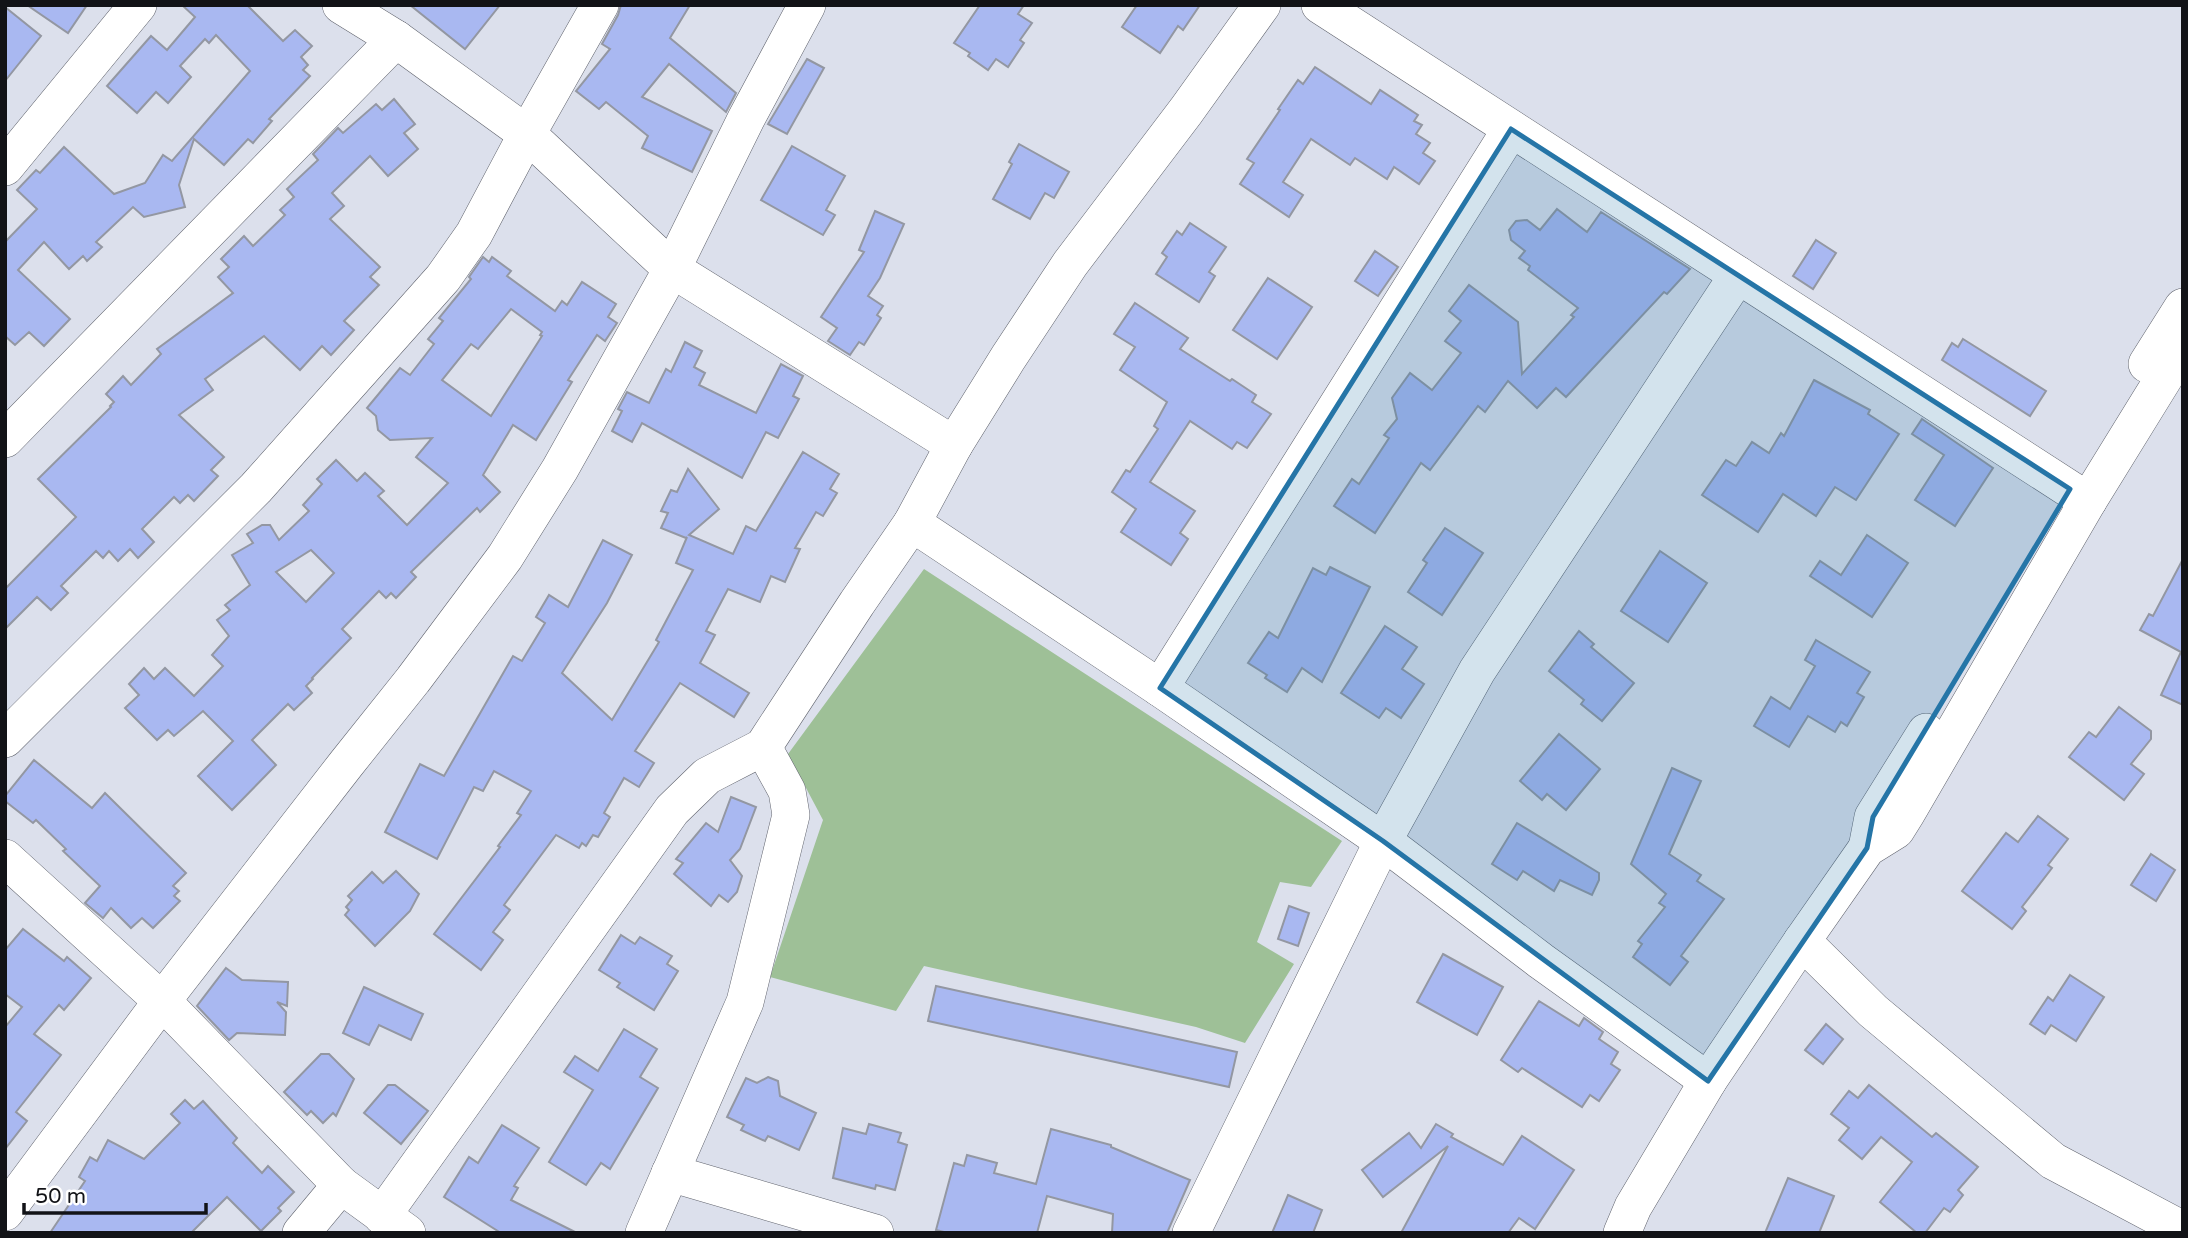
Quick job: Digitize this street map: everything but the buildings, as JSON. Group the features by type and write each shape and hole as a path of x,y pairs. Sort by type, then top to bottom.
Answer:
{"street":[{"path":"5,167 138,5"},
{"path":"341,5 396,39 527,134 672,269 954,445"},
{"path":"5,739 256,488 443,278 474,233 600,5"},
{"path":"5,1212 163,1001 413,680 505,557 560,469 672,269 746,118 807,5"},
{"path":"5,858 163,1001 341,1185 395,1224 672,810 708,776 763,747 912,523 954,445 1070,264 1262,5"},
{"path":"1320,5 2079,495"},
{"path":"5,439 396,39"},
{"path":"1160,688 1511,129"},
{"path":"1191,1233 1383,841 1477,671 1738,275"},
{"path":"1622,1233 1633,1207 1708,1082 1802,941 1867,849 1896,830 1949,717 2027,587 2183,307"},
{"path":"2079,495 2183,347"},
{"path":"912,523 1383,841 1541,961 1708,1082"},
{"path":"644,1233 745,1002 791,815 787,791 763,747"},
{"path":"1802,941 1873,1011 2053,1161 2183,1230"},
{"path":"670,1173 875,1233"},
{"path":"300,1233 341,1185"}],"highlighted area":[{"path":"1511,129 2070,489 1873,817 1867,848 1708,1081 1383,841 1160,688"}],"green space":[{"path":"924,569 1342,841 1311,887 1280,882 1257,942 1294,964 1245,1043 1196,1027 924,966 896,1011 770,977 823,820 788,754"}]}
